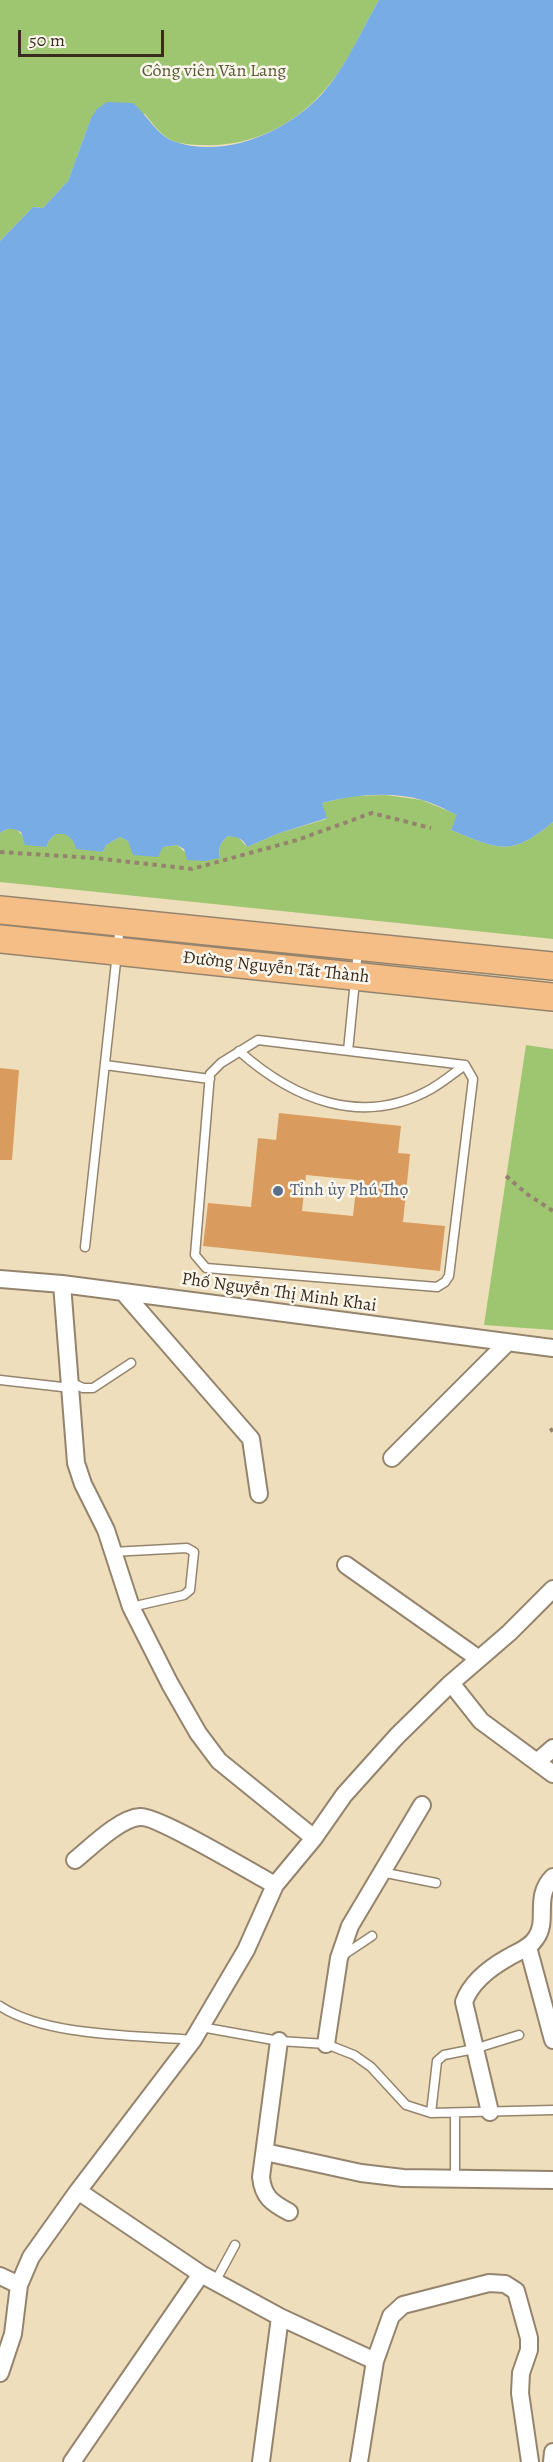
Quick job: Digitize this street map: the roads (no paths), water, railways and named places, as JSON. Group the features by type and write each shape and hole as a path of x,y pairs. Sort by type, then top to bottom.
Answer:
{"main road":[{"name":"Đường Nguyễn Tất Thành","path":"0,910 553,966"},
{"name":"Đường Nguyễn Tất Thành","path":"0,939 553,996"}],"street":[{"name":"Phố Nguyễn Thị Minh Khai","path":"0,1279 62,1284 553,1348"},
{"path":"62,1284 76,1463 83,1484 99,1514 131,1607 170,1684 198,1733 219,1761 314,1838"},
{"path":"123,1292 251,1440 259,1494"},
{"path":"392,1458 507,1342"},
{"path":"346,1564 479,1659"},
{"path":"0,2373 13,2334 19,2285 31,2257 197,2033 246,1950 275,1885 314,1838 344,1795 397,1736 451,1683 509,1633 553,1588"},
{"path":"451,1683 481,1721 553,1774"},
{"path":"537,1762 553,1748"},
{"path":"326,2044 339,1958 350,1926 422,1805"},
{"path":"75,1860 122,1823 140,1816 172,1828 275,1885"},
{"path":"490,2112 464,2002 467,1992 488,1971 528,1947 537,1937 544,1885 553,1877"},
{"path":"528,1947 553,2040"},
{"path":"279,2041 261,2177 262,2191 271,2202 289,2212"},
{"path":"265,2152 361,2173 403,2178 553,2180"},
{"path":"78,2191 208,2278 280,2317 375,2361"},
{"path":"0,2276 19,2285"},
{"path":"72,2462 208,2278"},
{"path":"359,2462 375,2361 391,2316 403,2305 489,2283 505,2284 516,2291 529,2338 529,2350 521,2373 520,2393 530,2462"},
{"path":"261,2462 280,2317"},
{"path":"552,2462 553,2452"}],"lane":[{"path":"85,1247 120,922"},
{"path":"348,1051 358,946"},
{"path":"258,1040 465,1065 473,1079 449,1276 445,1282 437,1287 206,1268 195,1255 210,1079 214,1068 258,1040"},
{"path":"239,1051 263,1073 292,1090 326,1103 365,1108 396,1103 430,1090 465,1065"},
{"path":"105,1065 210,1079"},
{"path":"0,1380 93,1388 131,1363"},
{"path":"112,1552 187,1548 194,1552 190,1590 184,1595 131,1607"},
{"path":"381,1872 436,1882"},
{"path":"339,1958 372,1936"},
{"path":"0,2006 40,2022 75,2031 197,2033 326,2044 354,2055 372,2067 406,2105 431,2113 553,2110"},
{"path":"431,2113 437,2061 444,2055 474,2049 519,2035"},
{"path":"455,2113 456,2180"},
{"path":"208,2278 235,2245"}],"water":[{"path":"379,0 553,0 553,822 526,841 504,847 481,842 451,830 457,815 426,801 410,797 372,795 322,803 327,818 277,834 247,847 239,838 228,836 220,846 220,858 205,861 187,860 184,849 177,845 163,847 158,857 133,855 128,841 120,837 106,845 103,852 76,849 71,838 62,834 53,836 47,847 25,845 21,832 10,829 0,833 0,241 33,207 43,208 68,181 91,118 97,109 107,102 133,103 157,129 173,141 193,146 213,147 254,139 291,120 322,94 346,61"}],"place":[{"name":"Tỉnh ủy Phú Thọ","path":"278,1191"}],"park label":[{"name":"Công viên Văn Lang","path":"214,72"}]}
